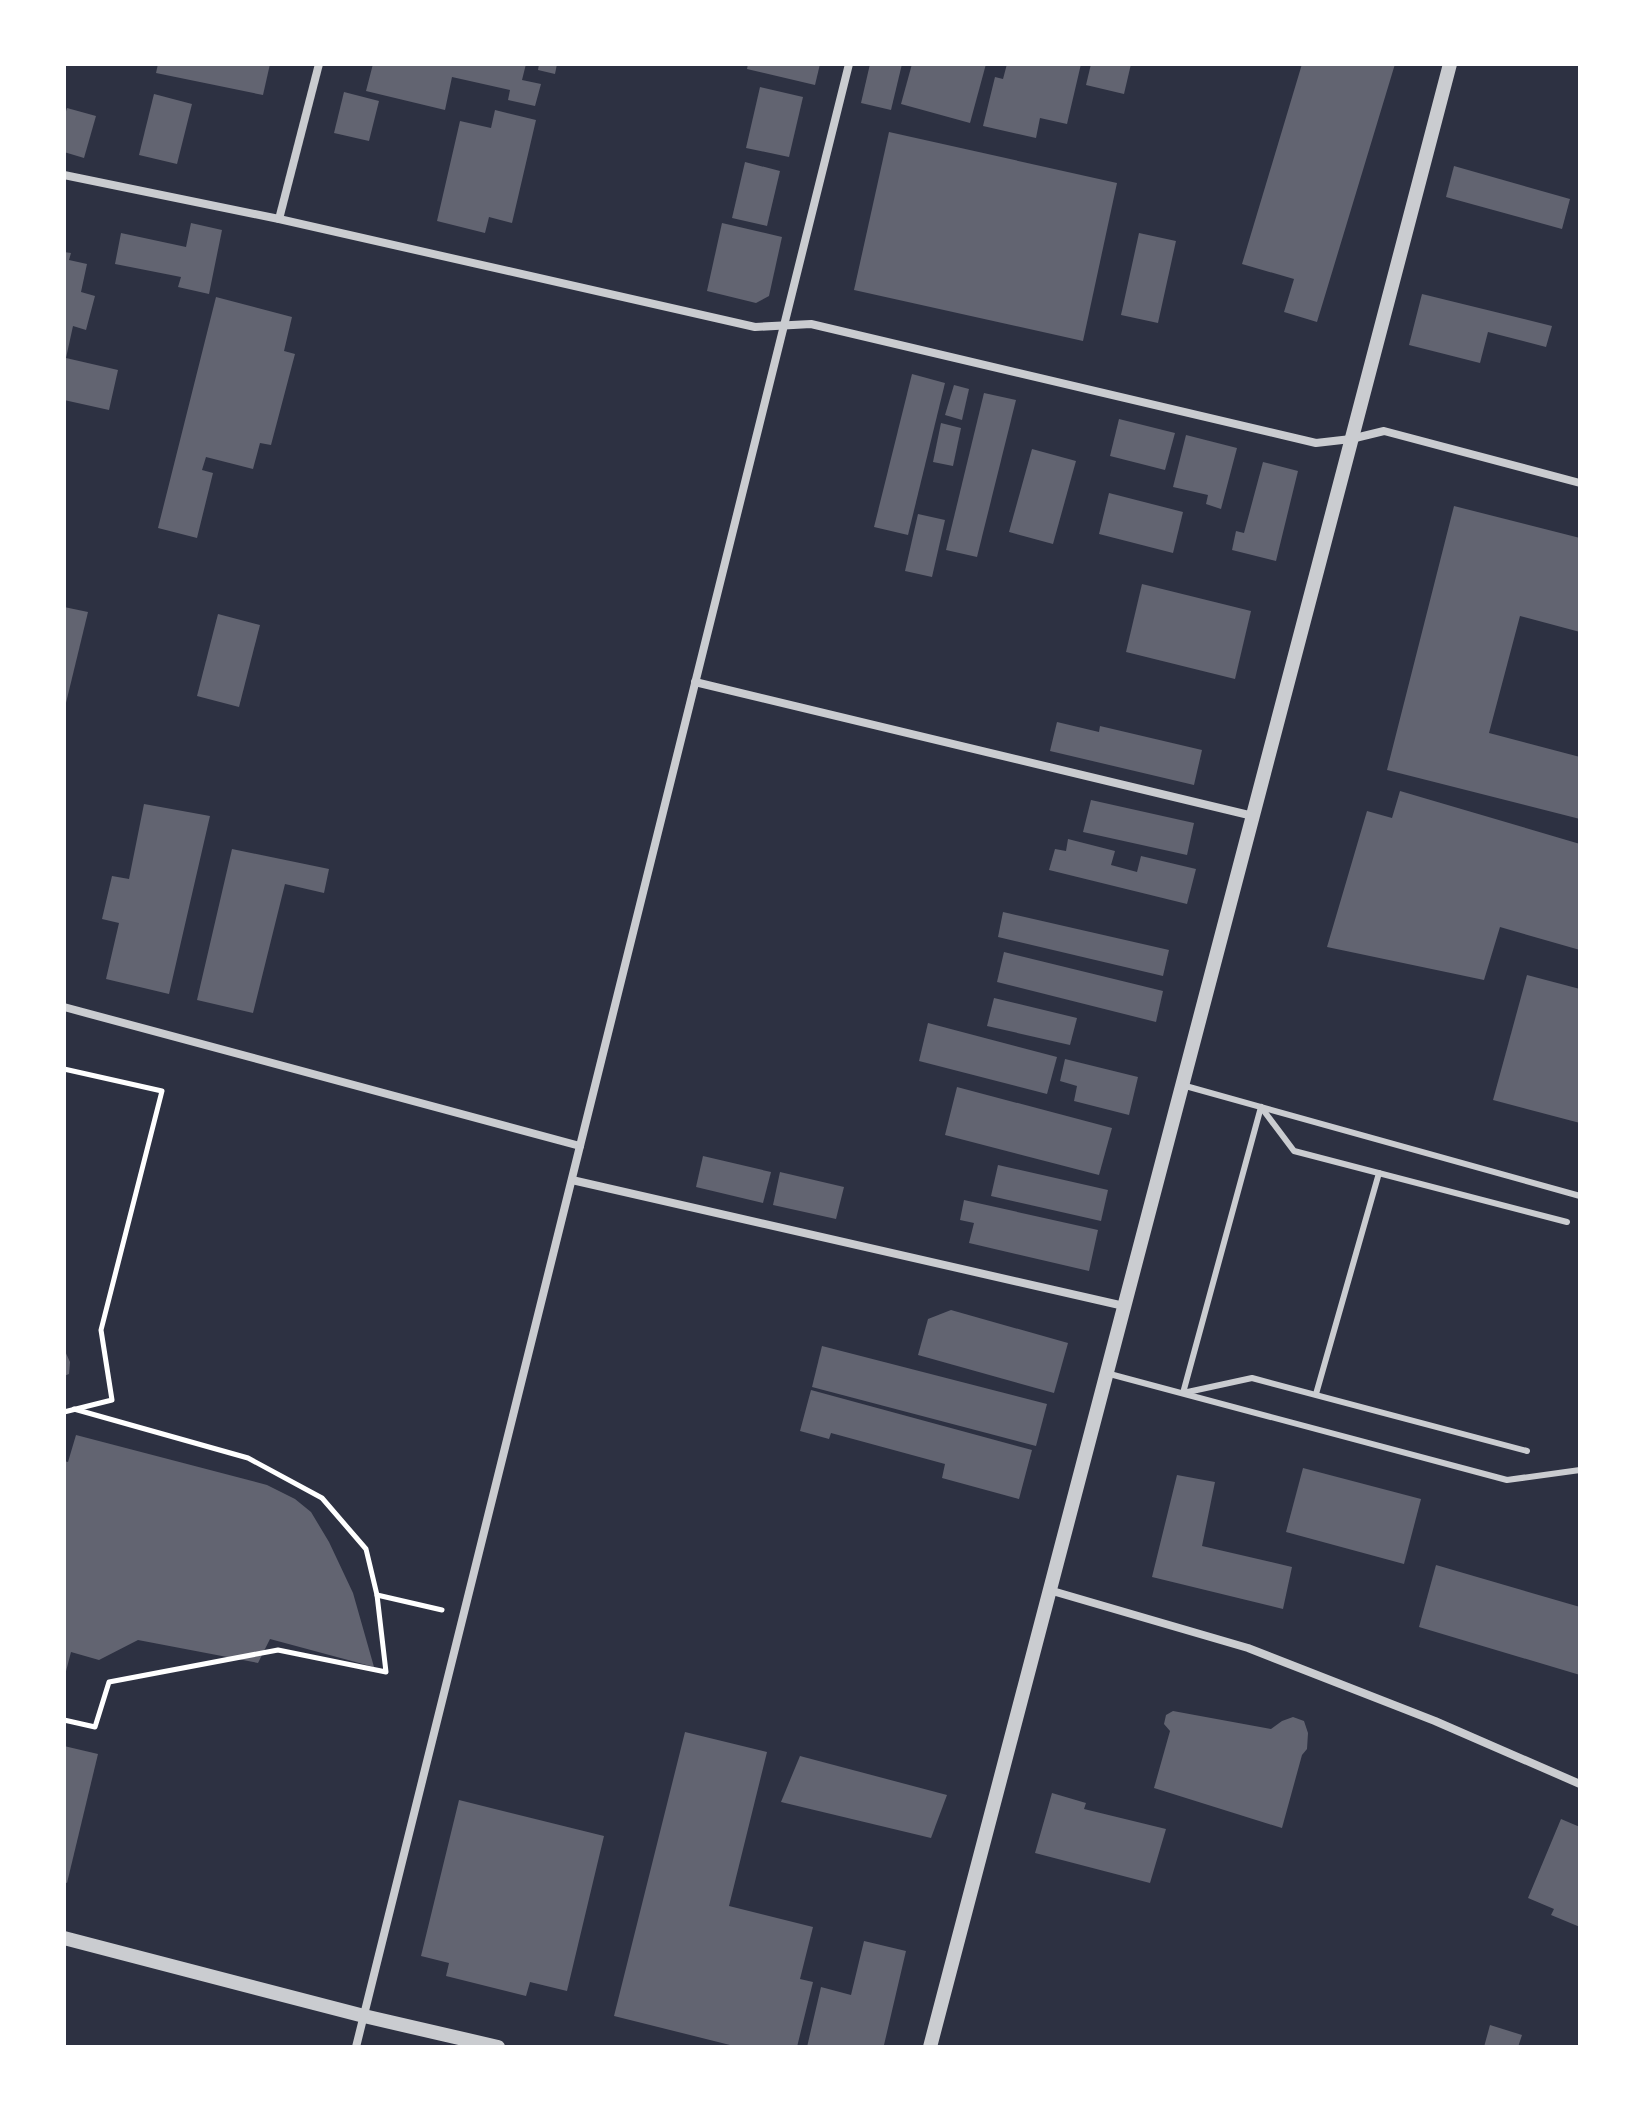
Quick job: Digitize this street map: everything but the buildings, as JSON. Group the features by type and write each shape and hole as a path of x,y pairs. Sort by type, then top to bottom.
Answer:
{"street":[{"path":"279,219 319,64"},
{"path":"356,2047 849,64"},
{"path":"930,2047 1450,64"},
{"path":"64,175 279,219 755,327 811,324 1316,443 1384,431 1580,483"},
{"path":"695,682 1253,816"},
{"path":"64,1007 580,1146"},
{"path":"572,1180 1124,1306"},
{"path":"1049,1590 1248,1648 1435,1721 1580,1784"},
{"path":"64,1938 364,2016 498,2047"}],"lane":[{"path":"1182,1085 1580,1196"},
{"path":"1261,1107 1294,1151 1567,1222"},
{"path":"1183,1393 1261,1107"},
{"path":"1316,1394 1379,1173"},
{"path":"1106,1373 1507,1480 1580,1470"},
{"path":"1183,1393 1252,1378 1527,1451"}],"path":[{"path":"64,1069 162,1091 101,1330 112,1400 64,1412"},
{"path":"64,1720 95,1727 109,1682 278,1650 386,1672 377,1595 366,1549 322,1498 248,1458 74,1409"},
{"path":"377,1595 464,1616"}]}
